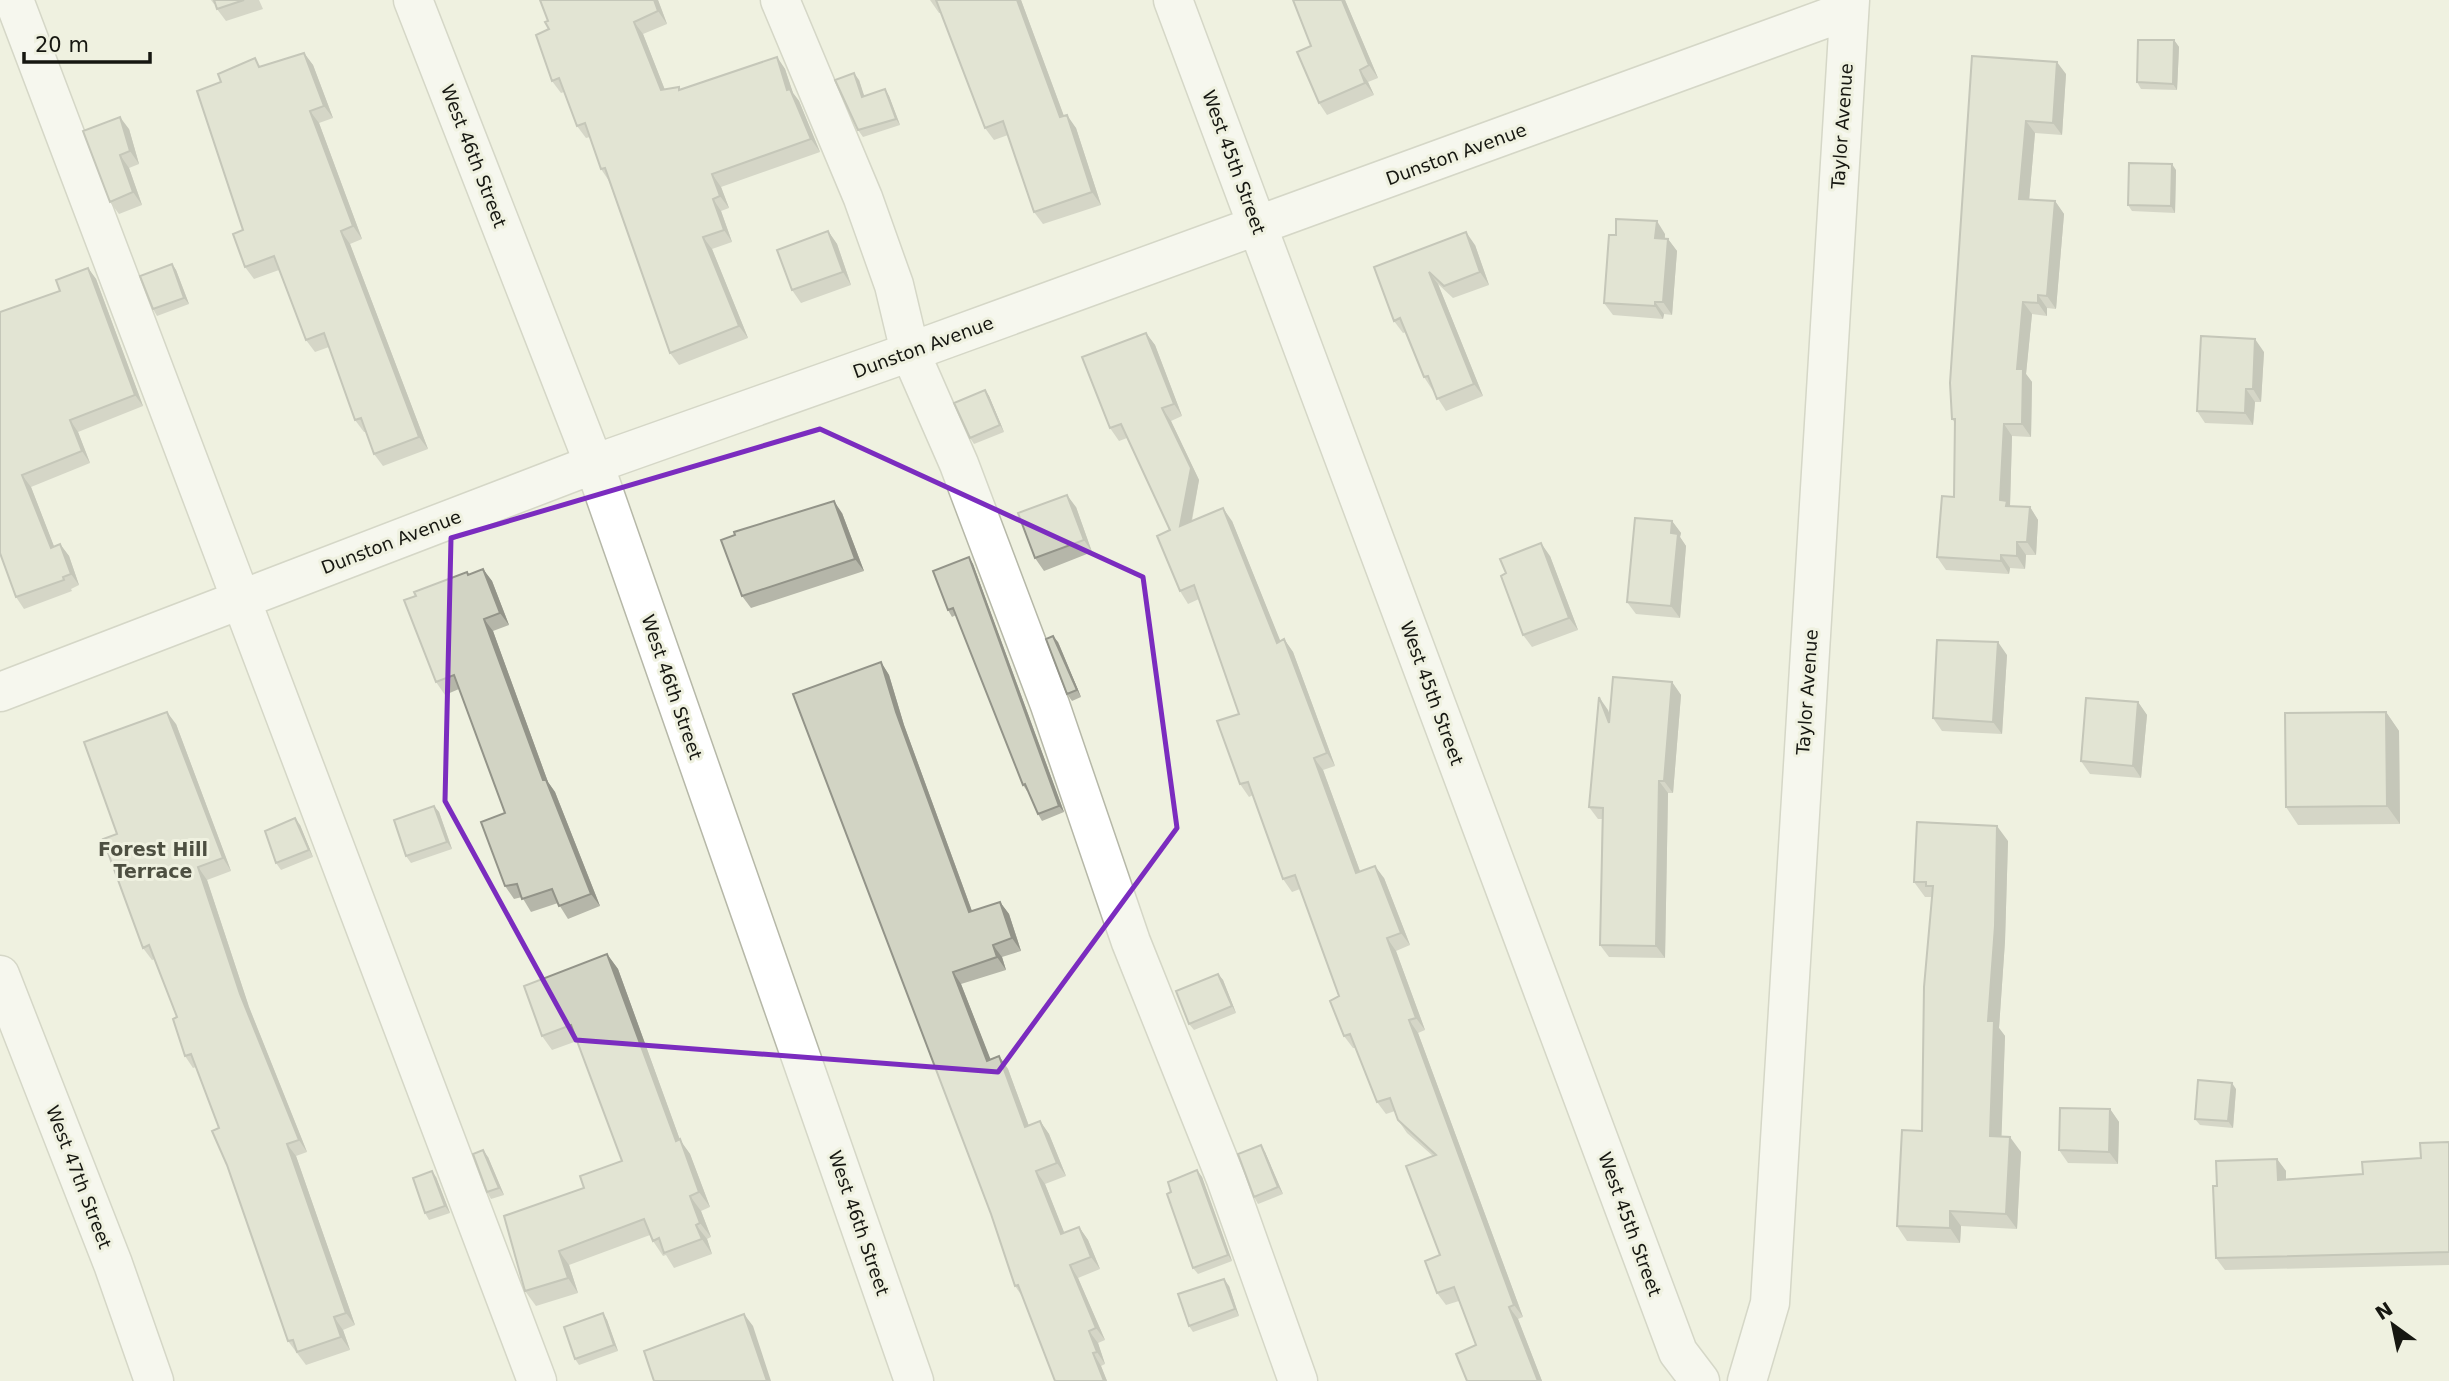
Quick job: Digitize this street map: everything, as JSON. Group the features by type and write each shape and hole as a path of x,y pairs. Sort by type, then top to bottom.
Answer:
{"street":[{"path":"14,0 537,1381"},
{"name":"West 46th Street","path":"413,0 594,464 914,1381"},
{"path":"780,0 863,198 894,285 910,352 959,464 1050,705 1131,942 1226,1179 1297,1381"},
{"name":"West 45th Street","path":"1173,0 1678,1352 1700,1381"},
{"name":"Dunston Avenue","path":"0,692 594,464 1257,226 1849,5"},
{"name":"Taylor Avenue","path":"1747,1381 1770,1303 1849,5"},
{"name":"West 47th Street","path":"0,975 113,1264 155,1381"}],"highlighted area":[{"path":"820,429 1143,577 1177,828 998,1072 576,1040 445,801 451,538"}],"building":[{"path":"214,0 244,0 217,9"},
{"path":"540,0 654,0 658,11 634,22 661,90 679,87 679,90 777,57 787,90 790,89 811,139 712,174 720,196 713,199 724,230 703,237 739,326 670,353 605,168 601,169 585,123 577,126 559,78 552,81 536,35 549,29"},
{"path":"936,0 1017,0 1060,117 1067,115 1092,192 1034,212 1003,121 985,128"},
{"path":"1293,0 1342,0 1369,65 1360,70 1365,83 1319,103 1297,52 1311,46"},
{"path":"2138,40 2174,40 2173,84 2137,82"},
{"path":"304,53 324,106 310,111 353,226 341,231 419,437 374,454 361,418 355,420 324,333 306,340 274,256 245,267 233,234 243,230 197,91 221,82 218,74 255,58 259,67"},
{"path":"1972,56 2057,62 2053,123 2026,121 2019,199 2055,201 2047,296 2038,295 2038,303 2023,302 2017,369 2023,369 2022,424 2004,424 2000,500 2007,501 2006,506 2030,507 2027,542 2017,542 2017,556 2001,555 2001,561 1937,557 1942,496 1954,497 1955,419 1952,419 1950,383"},
{"path":"854,73 862,97 885,89 896,119 858,130 835,80"},
{"path":"120,117 130,151 120,155 133,192 110,202 83,131"},
{"path":"2129,163 2172,164 2171,206 2128,205"},
{"path":"1616,219 1657,221 1655,238 1668,239 1663,302 1655,302 1655,306 1604,303 1609,235 1616,235"},
{"path":"828,231 843,272 792,290 777,250"},
{"path":"1466,232 1480,272 1444,286 1429,272 1474,384 1437,399 1428,376 1424,377 1400,318 1394,321 1374,267"},
{"path":"172,264 184,298 153,309 140,276"},
{"path":"88,268 135,395 70,420 82,451 22,475 51,548 60,544 71,574 63,577 64,580 16,597 0,553 0,312 60,291 56,280"},
{"path":"1146,333 1174,404 1162,408 1191,468 1180,526 1223,508 1277,643 1284,639 1327,753 1314,758 1356,873 1375,866 1401,933 1387,938 1416,1018 1409,1020 1514,1305 1509,1307 1538,1381 1467,1381 1456,1354 1476,1345 1454,1287 1437,1293 1425,1261 1440,1255 1406,1166 1436,1155 1398,1120 1390,1098 1377,1102 1350,1034 1344,1036 1330,1001 1339,996 1295,875 1283,879 1248,782 1240,784 1217,721 1239,714 1194,585 1180,591 1157,536 1170,530 1121,424 1110,428 1082,357"},
{"path":"2201,336 2255,339 2253,389 2246,389 2245,413 2197,411"},
{"path":"985,390 1000,425 970,438 954,403"},
{"path":"1067,495 1084,540 1035,558 1018,513"},
{"path":"834,501 855,559 742,596 721,540 735,535 734,532"},
{"path":"1635,518 1672,521 1671,533 1678,534 1671,606 1627,602"},
{"path":"1541,543 1569,618 1523,635 1501,576 1506,573 1500,559"},
{"path":"969,557 1059,806 1038,814 1025,784 1023,785 953,608 948,610 933,571"},
{"path":"483,569 500,613 484,619 543,780 546,780 591,894 559,906 552,889 522,899 517,884 505,886 481,822 505,813 454,675 436,682 404,600 416,596 414,592 467,572 468,575"},
{"path":"1053,636 1077,690 1067,694 1046,639"},
{"path":"1937,640 1998,642 1993,722 1933,718"},
{"path":"881,662 896,712 969,912 1000,902 1012,938 993,945 997,957 953,972 987,1061 999,1056 1025,1127 1040,1121 1057,1163 1036,1171 1061,1234 1079,1227 1091,1257 1070,1265 1096,1328 1089,1331 1097,1352 1093,1353 1104,1381 1055,1381 1018,1285 1015,1286 991,1214 793,694"},
{"path":"1613,677 1672,682 1664,781 1659,781 1656,946 1600,945 1603,808 1589,807 1599,697 1609,723"},
{"path":"2086,698 2138,702 2133,766 2081,761"},
{"path":"167,712 223,858 198,867 240,994 299,1140 287,1144 346,1313 334,1317 341,1337 297,1352 293,1340 288,1341 227,1165 212,1131 219,1128 191,1054 185,1056 173,1019 177,1017 149,945 143,948 103,839 117,834 84,742"},
{"path":"2386,712 2387,806 2286,807 2285,713"},
{"path":"434,806 447,842 406,856 394,820"},
{"path":"295,818 309,850 276,863 265,831"},
{"path":"1917,822 1997,826 1995,926 1988,1021 1994,1021 1990,1136 2010,1137 2006,1214 1950,1211 1950,1228 1897,1226 1902,1130 1922,1131 1924,987 1933,886 1926,886 1926,882 1914,882"},
{"path":"607,954 676,1141 680,1139 699,1192 690,1196 700,1223 696,1225 702,1239 664,1253 659,1238 653,1241 644,1219 559,1251 568,1278 525,1291 504,1216 584,1188 580,1176 622,1161 571,1025 542,1036 524,986"},
{"path":"1218,974 1232,1006 1189,1024 1176,991"},
{"path":"2198,1080 2232,1083 2228,1121 2195,1119"},
{"path":"2060,1108 2110,1109 2109,1152 2059,1150"},
{"path":"2449,1142 2449,1252 2216,1258 2213,1186 2217,1186 2216,1161 2277,1159 2278,1180 2363,1174 2362,1162 2421,1158 2420,1143"},
{"path":"1261,1145 1278,1187 1254,1197 1238,1154"},
{"path":"483,1150 499,1188 487,1192 473,1154"},
{"path":"1197,1170 1228,1255 1193,1268 1167,1194 1171,1192 1168,1182"},
{"path":"432,1171 445,1206 425,1213 413,1178"},
{"path":"1224,1279 1235,1309 1189,1326 1178,1294"},
{"path":"603,1313 614,1345 575,1359 564,1327"},
{"path":"744,1314 767,1381 654,1381 644,1351"}],"district":[{"name":"Forest Hill Terrace","path":"153,860"}]}
